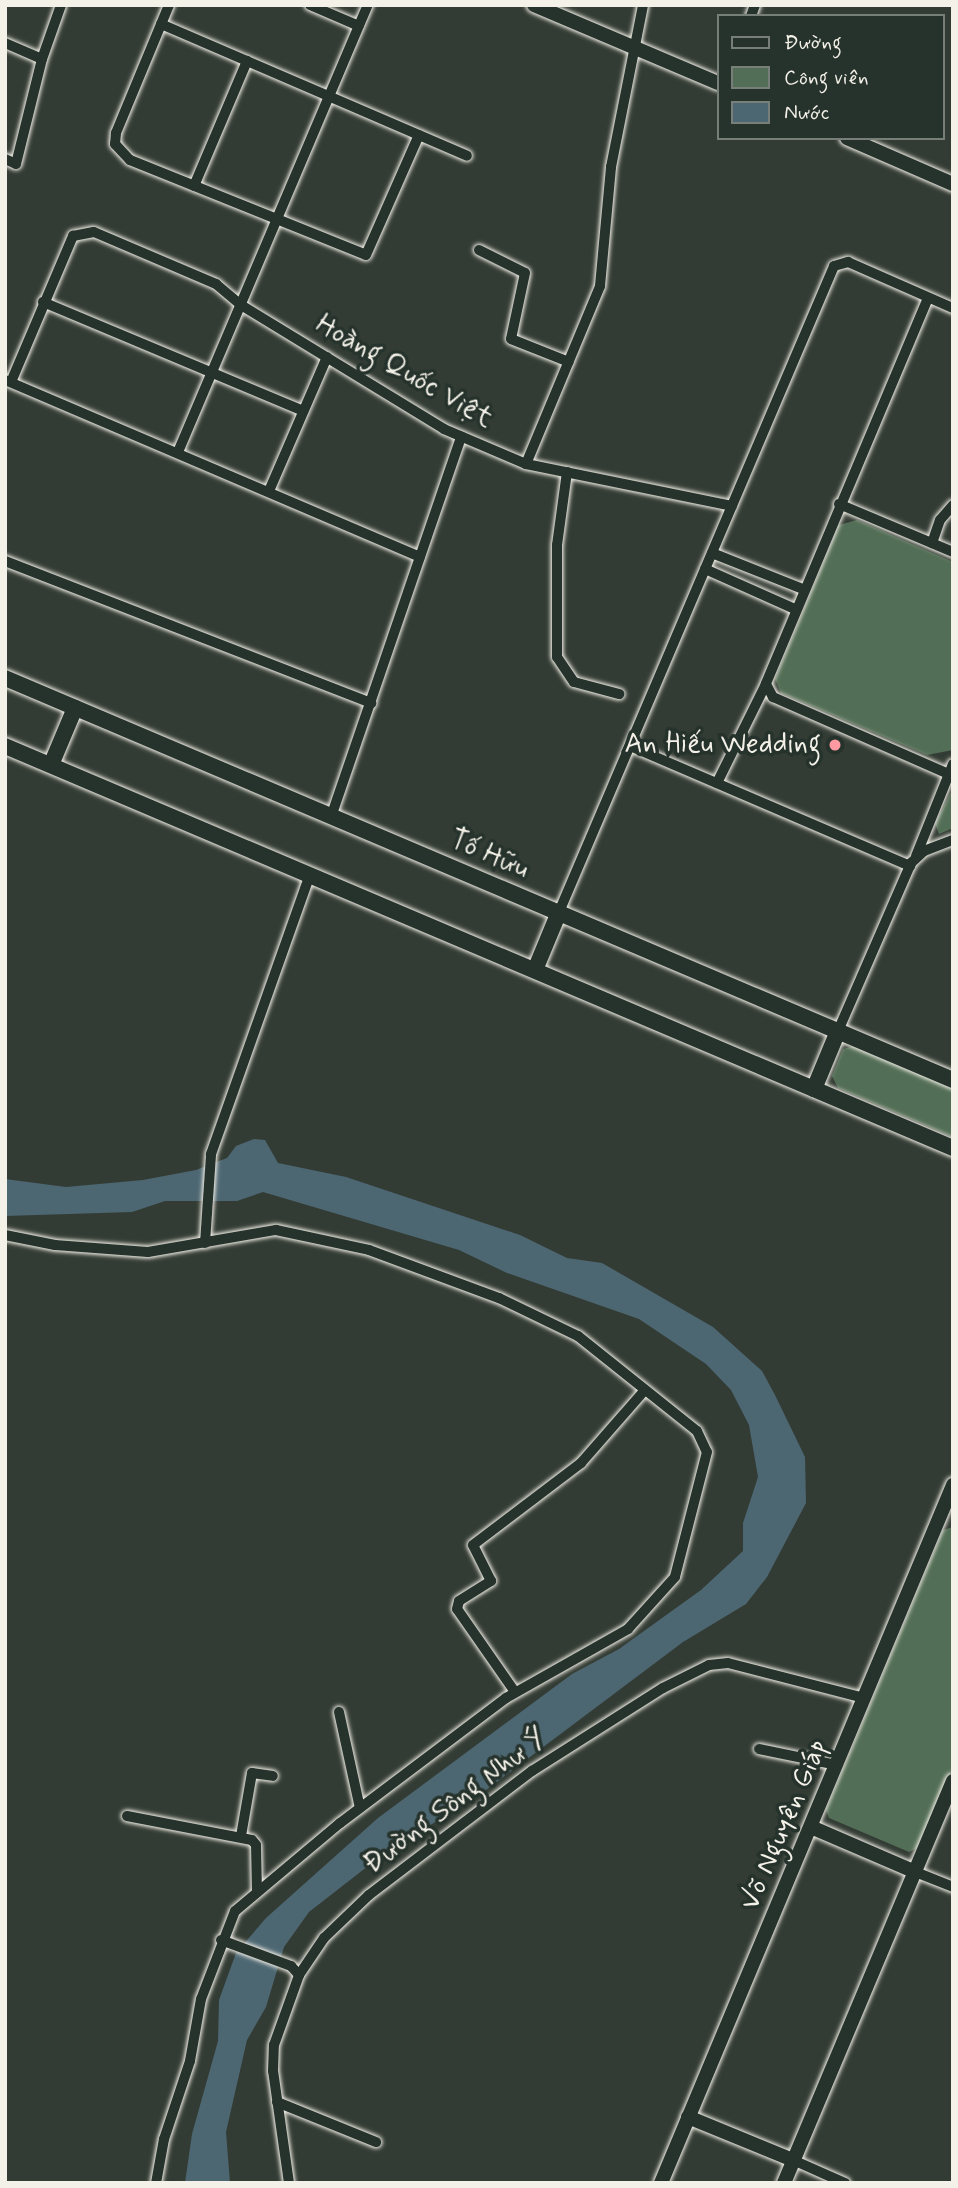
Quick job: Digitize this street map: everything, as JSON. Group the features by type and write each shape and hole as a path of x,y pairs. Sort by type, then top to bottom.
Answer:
{"main road":[{"name":"Tố Hữu","path":"5,678 953,1080"},
{"path":"51,765 75,708"},
{"path":"5,746 953,1148"},
{"path":"535,970 559,912"},
{"path":"814,1089 838,1031"}],"street":[{"path":"5,159 16,164 42,59 61,5"},
{"path":"169,5 115,144 130,160 275,221 366,255 419,135"},
{"path":"310,5 359,26"},
{"path":"178,452 368,5"},
{"path":"534,5 716,82"},
{"path":"526,464 600,286 611,167 643,5"},
{"path":"161,24 467,156"},
{"path":"5,43 42,59"},
{"path":"194,186 247,61"},
{"path":"852,140 953,184"},
{"name":"Hoàng Quốc Việt","path":"43,302 73,236 94,232 216,284 241,305 461,437 526,464 732,506"},
{"path":"479,250 525,273 511,340 569,362"},
{"path":"559,912 834,266 848,262 953,308"},
{"path":"718,783 766,684 803,589 928,298"},
{"path":"303,411 43,302 8,381 420,557"},
{"path":"269,491 327,357"},
{"path":"331,817 461,437"},
{"path":"567,472 557,545 557,657 574,682 619,694"},
{"path":"839,504 953,552"},
{"path":"932,543 940,520 953,505"},
{"path":"712,553 803,589"},
{"path":"5,561 371,703"},
{"path":"705,569 795,609"},
{"path":"766,684 773,697 951,771 838,1031"},
{"path":"630,746 913,861 953,840"},
{"path":"205,1243 211,1154 310,874"},
{"path":"5,1235 55,1245 148,1252 276,1230 381,1254 499,1298 568,1331 697,1431 707,1452 675,1577 617,1638 515,1692 360,1808 235,1911 227,1941 201,1999 190,2062 164,2139 156,2183"},
{"path":"515,1692 457,1609 459,1601 491,1581 472,1547 582,1463 645,1390"},
{"name":"Võ Nguyên Giáp","path":"661,2183 864,1698 948,1511 953,1485"},
{"name":"Đường Sông Như Ý","path":"289,2183 277,2102 274,2045 295,1971 324,1938 369,1895 532,1771 663,1688 709,1665 728,1663 864,1698"},
{"path":"340,1712 360,1808"},
{"path":"759,1749 837,1765"},
{"path":"241,1836 252,1773 273,1776"},
{"path":"784,2183 913,1871 953,1782"},
{"path":"127,1816 241,1836 256,1844 257,1892"},
{"path":"811,1827 953,1887"},
{"path":"227,1941 295,1971"},
{"path":"277,2102 376,2142"},
{"path":"688,2117 845,2183"}],"green space":[{"path":"857,520 953,562 953,750 927,755 781,693 775,679 839,525"},
{"path":"953,789 953,828 939,834 935,823"},
{"path":"854,1046 953,1087 953,1137 838,1088 832,1076 843,1049"},
{"path":"953,1527 953,1766 919,1847 909,1852 829,1818 826,1810 943,1530"}],"water":[{"path":"254,1139 265,1140 278,1163 346,1177 520,1235 567,1258 602,1263 713,1327 762,1371 775,1395 805,1457 806,1503 767,1577 746,1604 683,1642 478,1796 386,1852 309,1912 284,1947 266,2007 247,2040 226,2132 230,2183 185,2183 192,2134 218,2041 219,2000 236,1953 266,1918 378,1818 572,1674 619,1649 701,1590 743,1551 743,1523 758,1477 749,1425 731,1390 706,1364 639,1319 507,1273 459,1250 263,1192 237,1201 165,1201 132,1212 5,1216 5,1179 66,1187 143,1180 196,1170 227,1158 236,1146"}],"place":[{"name":"An Hiếu Wedding","path":"835,745"}]}
